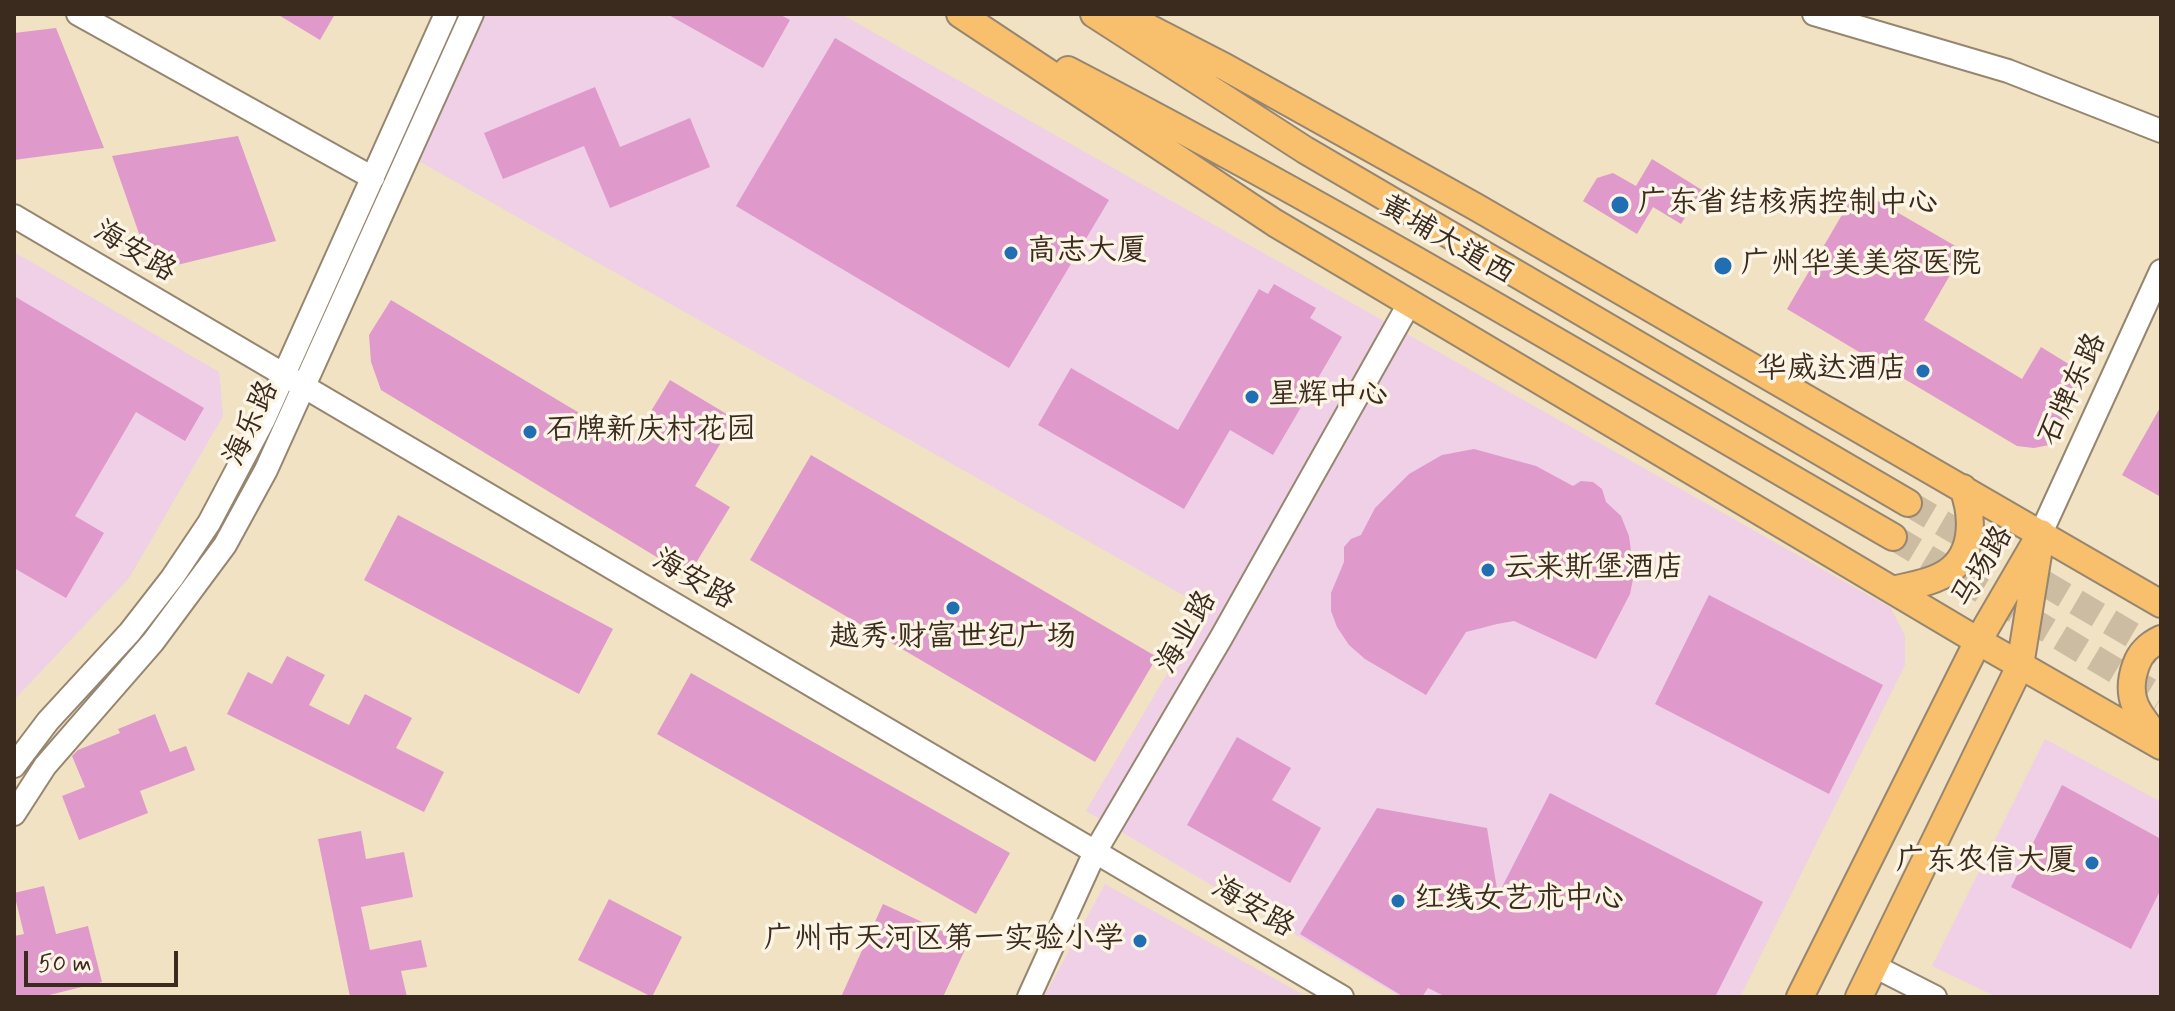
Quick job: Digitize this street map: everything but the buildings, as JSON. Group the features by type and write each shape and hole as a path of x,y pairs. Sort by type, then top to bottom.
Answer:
{"main road":[{"path":"960,14 1225,192 1409,304 2020,666 2161,743"},
{"name":"黄埔大道西","path":"960,14 1183,131 1893,537"},
{"name":"黄埔大道西","path":"1094,14 1305,150 1908,503"},
{"path":"1122,14 1384,154 2161,604"},
{"path":"1892,590 1943,575 1957,563 1965,550 1972,526 1970,506 1963,488"},
{"name":"马场路","path":"1800,997 1978,641 2041,533"},
{"name":"马场路","path":"1859,997 2020,666 2041,533"},
{"path":"2161,639 2151,643 2138,660 2130,682 2132,699 2141,717 2161,743"}],"street":[{"path":"78,14 373,178"},
{"name":"海乐路","path":"14,814 53,756 153,642 205,574 225,545 266,470 294,382 373,178 446,14"},
{"name":"海乐路","path":"14,766 48,721 130,632 179,567 294,382 472,14"},
{"path":"1814,14 2008,71 2161,131"},
{"name":"海安路","path":"14,216 1342,997"},
{"name":"石牌东路","path":"2041,533 2161,271"},
{"name":"海业路","path":"1029,997 1095,852 1221,638 1409,304"},
{"path":"1874,966 1935,997"}],"shaded area":[{"path":"484,14 841,14 1891,608 1905,636 1905,665 1740,997 1401,997 1086,811 1206,608 417,160"},
{"path":"14,252 219,372 223,416 129,578 14,700"},
{"path":"2045,739 2161,802 2161,997 1997,997 1932,966"},
{"name":"广州市天河区第一实验小学","path":"1105,884 1307,997 1044,997"}],"tunnel":[{"path":"1908,503 2161,652"},
{"path":"1893,537 2161,698"}],"place":[{"name":"广东省结核病控制中心","path":"1620,205"},
{"name":"高志大厦","path":"1011,253"},
{"name":"广州华美美容医院","path":"1723,266"},
{"name":"华威达酒店","path":"1923,371"},
{"name":"星辉中心","path":"1252,397"},
{"name":"石牌新庆村花园","path":"530,432"},
{"name":"云来斯堡酒店","path":"1488,570"},
{"name":"越秀·财富世纪广场","path":"953,608"},
{"name":"广东农信大厦","path":"2092,863"},
{"name":"红线女艺术中心","path":"1398,901"},
{"name":"广州市天河区第一实验小学","path":"1140,941"}]}
